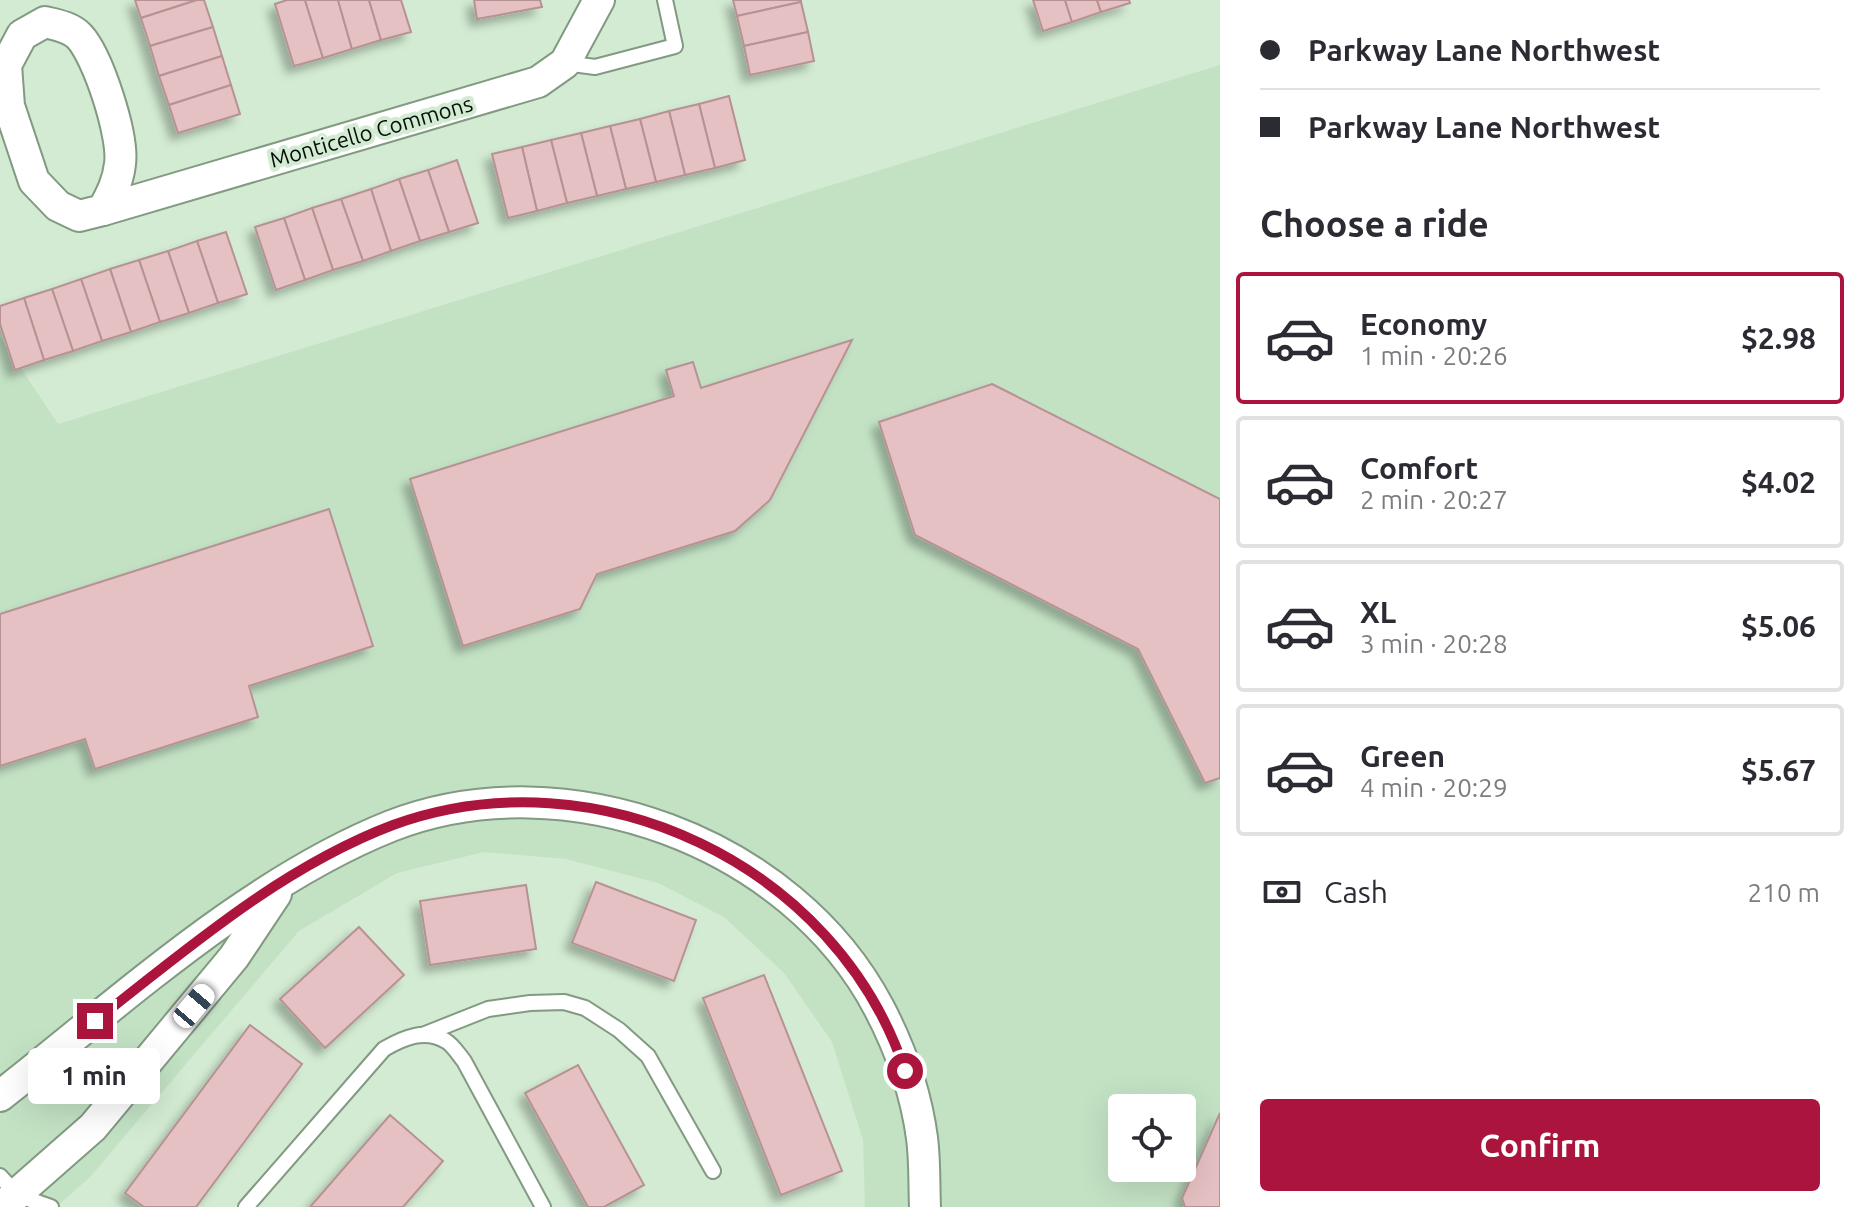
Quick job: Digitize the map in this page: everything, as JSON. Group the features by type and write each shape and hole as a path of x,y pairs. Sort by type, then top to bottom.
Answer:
{"street":[{"name":"Monticello Commons","path":"103,210 117,185 121,162 111,105 81,38 70,30 45,22 22,35 6,65 9,106 34,181 58,206 79,216 103,210 538,82 565,63 599,0"},
{"path":"0,1096 191,946 285,879 391,826 435,811 481,805 528,803 591,809 667,829 710,847 751,870 823,930 853,966 878,1006 898,1048 913,1093 922,1139 925,1207"},
{"path":"9,1196 93,1127 234,957 285,879"}],"lane":[{"path":"565,63 595,67 675,46 665,0"},
{"path":"246,1207 384,1049 404,1037 425,1034 488,1009 564,1002 585,1008 619,1030 648,1056 713,1171"},
{"path":"425,1034 446,1041 464,1061 543,1207"},
{"path":"9,1196 51,1207"}],"shaded area":[{"path":"1220,65 1220,1207 865,1207 863,1140 832,1042 784,973 724,917 658,883 566,859 484,852 397,873 299,931 90,1177 56,1207 0,1207 0,337 58,424"}],"building":[{"path":"135,0 197,0 141,18"},
{"path":"204,0 213,27 150,46 141,18"},
{"path":"305,0 323,58 294,66 275,4"},
{"path":"305,0 338,0 352,49 323,58"},
{"path":"338,0 369,0 381,40 352,49"},
{"path":"369,0 401,0 411,32 381,40"},
{"path":"474,0 540,0 542,7 477,19"},
{"path":"733,0 801,0 801,2 737,16"},
{"path":"1033,0 1065,0 1072,22 1043,31"},
{"path":"1065,0 1097,0 1101,12 1072,22"},
{"path":"1097,0 1129,0 1130,3 1101,12"},
{"path":"801,2 808,32 744,46 737,16"},
{"path":"213,27 222,56 159,76 150,46"},
{"path":"808,32 814,61 750,75 744,46"},
{"path":"222,56 231,85 169,105 159,76"},
{"path":"231,85 240,114 178,133 169,105"},
{"path":"729,96 745,160 715,168 699,104"},
{"path":"699,104 715,168 685,175 669,111"},
{"path":"669,111 685,175 656,182 640,119"},
{"path":"640,119 656,182 626,189 610,126"},
{"path":"610,126 626,189 597,196 581,133"},
{"path":"581,133 597,196 567,203 551,140"},
{"path":"551,140 567,203 537,211 522,147"},
{"path":"522,147 537,211 508,218 492,154"},
{"path":"457,160 478,223 449,232 428,170"},
{"path":"428,170 449,232 420,241 399,179"},
{"path":"399,179 420,241 391,251 371,189"},
{"path":"371,189 391,251 363,261 341,199"},
{"path":"341,199 363,261 333,270 312,208"},
{"path":"312,208 333,270 305,280 284,218"},
{"path":"284,218 305,280 276,290 255,227"},
{"path":"226,232 247,294 218,303 197,241"},
{"path":"197,241 218,303 189,313 168,251"},
{"path":"168,251 189,313 160,322 139,260"},
{"path":"139,260 160,322 131,332 110,269"},
{"path":"110,269 131,332 102,341 81,279"},
{"path":"81,279 102,341 73,351 52,289"},
{"path":"52,289 73,351 44,360 24,298"},
{"path":"24,298 44,360 15,370 0,324 0,306"},
{"path":"852,340 770,500 735,531 597,574 580,609 463,646 410,479 674,396 666,370 693,362 701,388"},
{"path":"992,384 1220,499 1220,778 1205,783 1138,649 915,535 879,422"},
{"path":"329,509 373,646 249,686 258,717 95,769 85,739 0,766 0,614"},
{"path":"596,882 696,920 674,981 572,943"},
{"path":"526,885 536,949 430,965 420,901"},
{"path":"359,927 404,975 325,1048 280,999"},
{"path":"764,975 842,1171 781,1195 703,998"},
{"path":"250,1025 302,1064 196,1207 144,1207 125,1193"},
{"path":"578,1065 644,1185 604,1207 588,1207 525,1093"},
{"path":"1220,1113 1220,1207 1185,1207 1182,1198 1189,1182 1196,1182 1196,1167"},
{"path":"390,1115 443,1161 403,1207 310,1207"}],"route":[{"path":"95,1021 191,946 285,879 357,842 435,811 528,803 621,815 710,847 751,870 789,898 823,930 853,966 878,1006 905,1071"}]}
